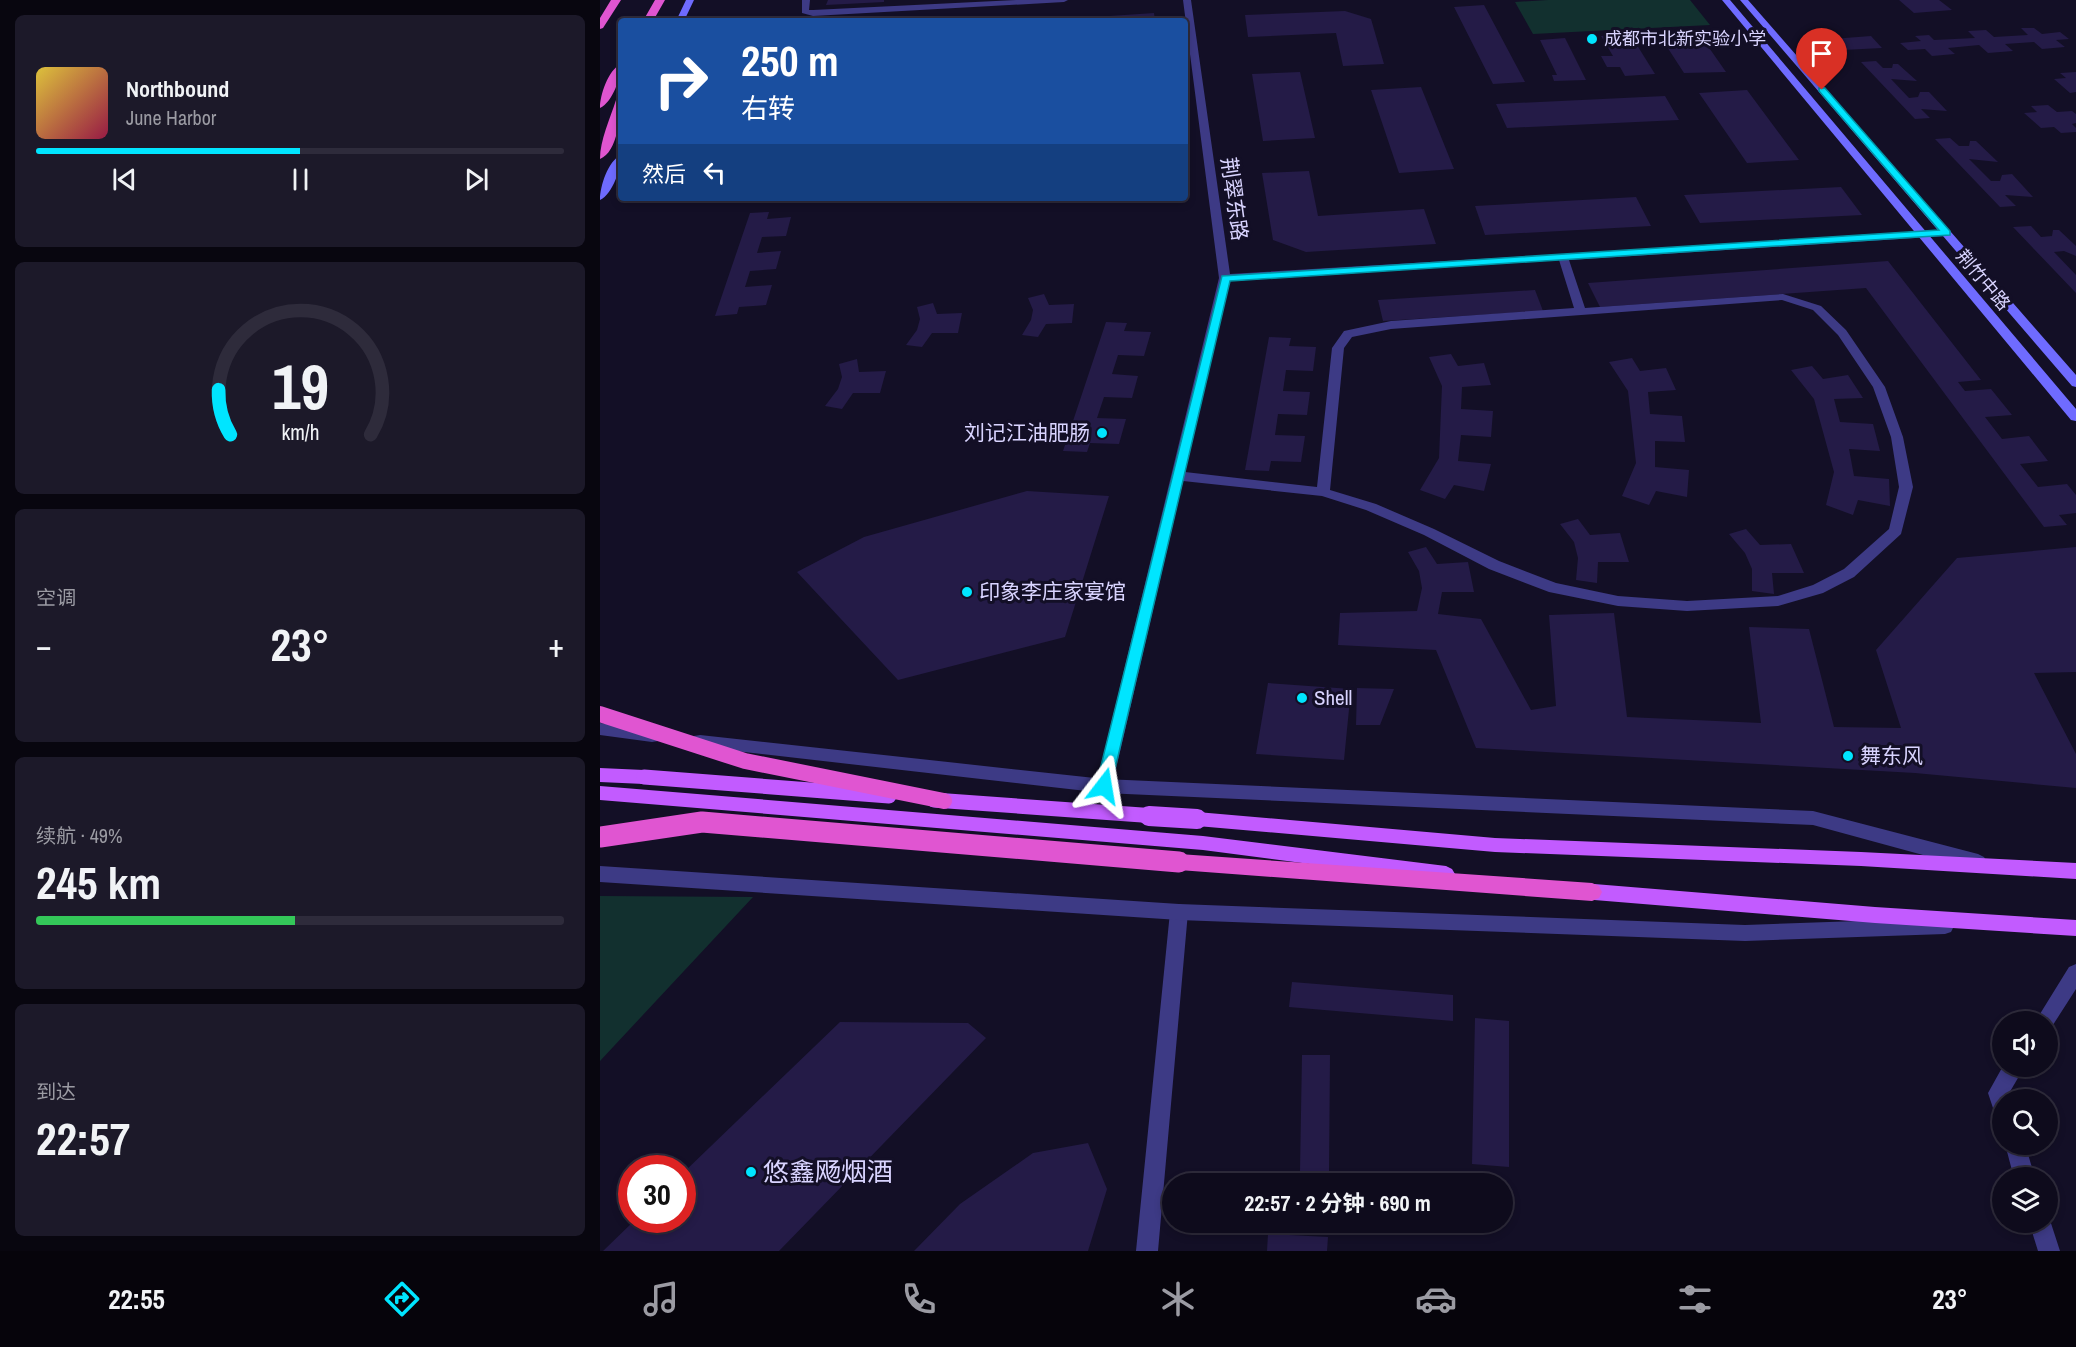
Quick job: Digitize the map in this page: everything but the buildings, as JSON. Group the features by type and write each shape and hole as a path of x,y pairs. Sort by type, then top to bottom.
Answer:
{"highway":[{"path":"600,26 616,0"},
{"path":"650,18 660,0"},
{"path":"600,105 618,72"},
{"path":"600,156 612,133 618,111"},
{"path":"600,714 745,761 944,801"},
{"path":"600,837 702,822 1179,862 1592,892"}],"main road":[{"path":"681,18 690,0"},
{"name":"荆竹中路","path":"1726,0 2076,417"},
{"name":"荆竹中路","path":"1744,0 2076,383"},
{"path":"600,197 618,164"},
{"path":"600,775 1197,819 1495,845 2076,871"},
{"path":"600,793 1203,843 1592,892 2076,928"}],"street":[{"path":"806,0 806,11 813,13 1065,0"},
{"path":"1187,0 1198,0"},
{"name":"荆翠东路","path":"1104,786 1226,278 1187,0"},
{"path":"1226,278 1946,233"},
{"path":"1563,257 1581,313"},
{"path":"1179,476 1323,492 1371,507 1429,532 1494,565 1554,588 1618,601 1687,606 1778,601 1818,589 1849,573 1896,531 1906,487 1897,437 1879,387 1842,333 1817,308 1783,297 1391,325 1348,334 1338,348 1323,492"},
{"path":"600,729 832,758 1104,786 1813,818 1992,866"},
{"path":"600,874 1179,912 1745,933 2000,924"},
{"path":"1147,1251 1179,912"},
{"path":"2051,1011 2076,973"},
{"path":"2043,1233 2049,1251"}],"green space":[{"path":"1690,0 1710,25 1533,34 1515,2"},
{"path":"600,896 753,897 600,1061"}],"place":[{"name":"成都市北新实验小学","path":"1592,39"},
{"name":"刘记江油肥肠","path":"1102,433"},
{"name":"印象李庄家宴馆","path":"967,592"},
{"name":"Shell","path":"1302,698"},
{"name":"舞东风","path":"1848,756"},
{"name":"悠鑫飏烟酒","path":"751,1172"}],"route":[{"path":"1104,786 1226,278 1946,233 1822,90"}]}
